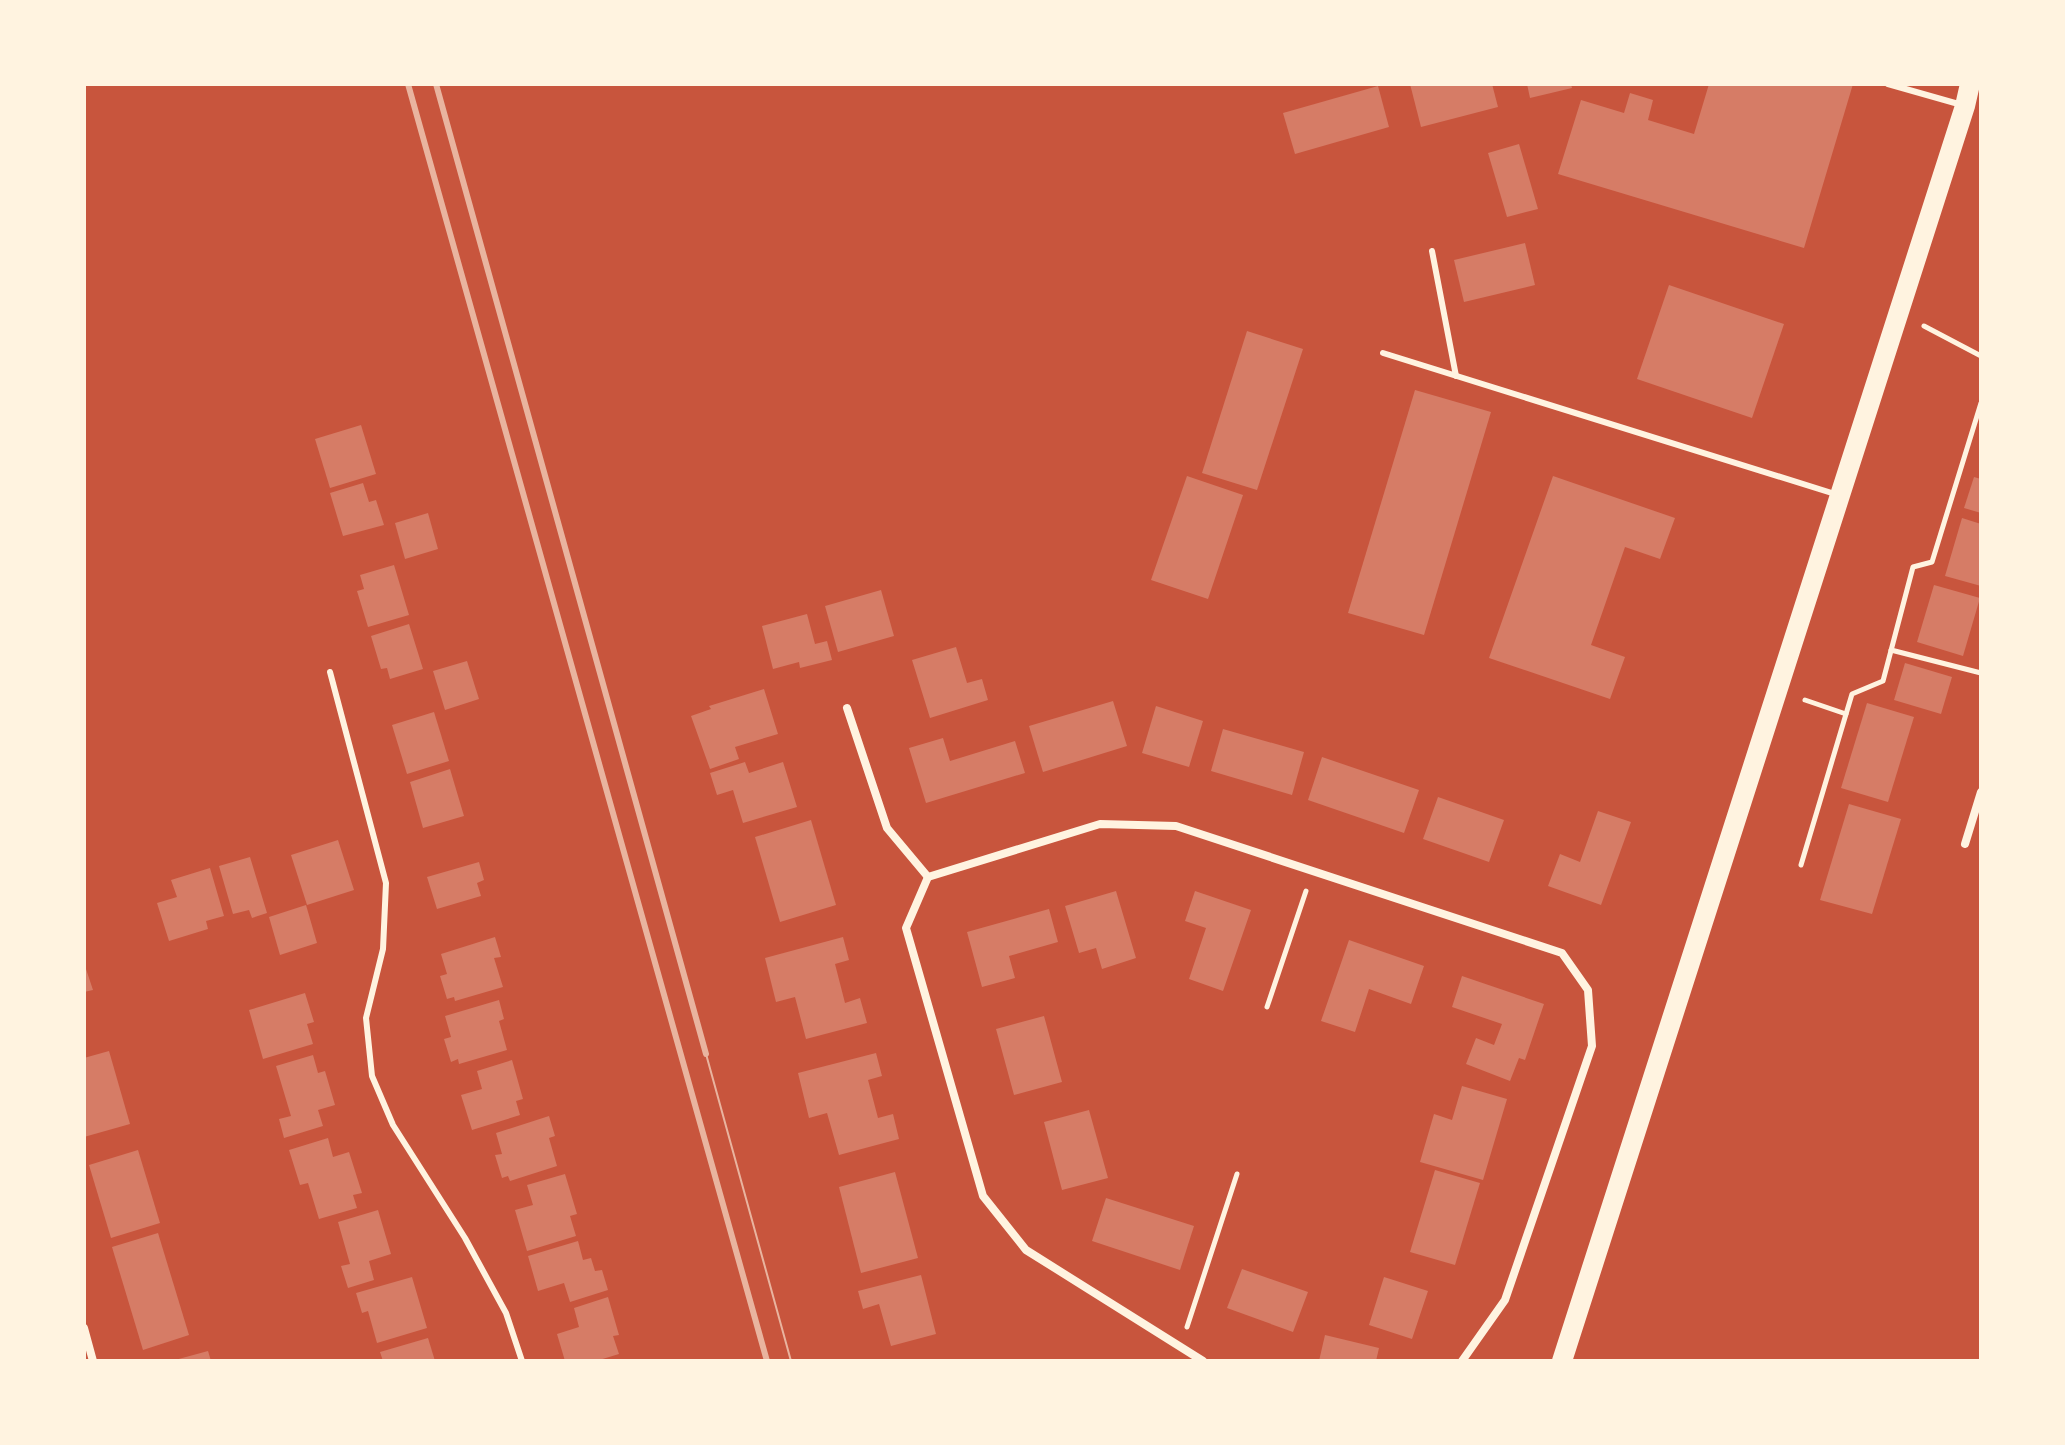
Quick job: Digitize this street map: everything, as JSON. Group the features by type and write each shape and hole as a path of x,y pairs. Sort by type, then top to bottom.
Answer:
{"main road":[{"path":"1562,1361 1970,84"}],"street":[{"path":"847,708 887,828 928,877"},
{"path":"1965,844 1981,792"},
{"path":"1203,1361 1026,1250 983,1196 906,928 928,877 1100,824 1176,826 1562,953 1588,990 1592,1046 1505,1300 1462,1361"},
{"path":"84,1328 93,1361"}],"lane":[{"path":"1888,84 1965,106"},
{"path":"1432,251 1456,376"},
{"path":"1383,353 1839,495"},
{"path":"330,672 386,883 383,949 366,1018 372,1076 393,1125 465,1238 506,1313 522,1361"}],"path":[{"path":"1898,313 1981,356"},
{"path":"1801,865 1852,694 1883,681 1913,567 1932,562 1981,403"},
{"path":"1891,650 1981,673"},
{"path":"1803,699 1846,714"},
{"path":"1267,1007 1313,871"},
{"path":"1180,1347 1237,1174"}],"building":[{"path":"1410,84 1492,84 1498,107 1421,127"},
{"path":"1527,84 1571,84 1572,88 1530,98"},
{"path":"1709,84 1853,84 1804,248 1558,174 1581,100 1624,113 1630,93 1653,100 1648,120 1694,134"},
{"path":"1378,86 1389,127 1295,154 1283,113"},
{"path":"1519,144 1538,209 1507,217 1488,153"},
{"path":"1525,243 1535,285 1464,302 1454,260"},
{"path":"1669,285 1784,324 1752,418 1637,379"},
{"path":"1247,331 1303,349 1257,490 1202,473"},
{"path":"1415,390 1491,412 1424,635 1348,613"},
{"path":"361,425 376,474 330,488 315,439"},
{"path":"1187,476 1243,495 1208,599 1151,580"},
{"path":"1553,476 1675,518 1660,559 1625,547 1591,645 1625,657 1610,699 1489,658"},
{"path":"1974,477 1981,479 1981,513 1964,508"},
{"path":"363,483 369,502 376,500 384,525 343,536 330,493"},
{"path":"428,513 438,549 405,559 395,523"},
{"path":"1962,518 1981,524 1981,586 1945,576"},
{"path":"394,565 409,615 368,627 357,591 364,589 360,575"},
{"path":"1934,585 1980,598 1963,656 1917,642"},
{"path":"881,590 894,636 838,652 825,606"},
{"path":"807,614 815,644 827,641 832,660 800,668 799,662 773,669 762,626"},
{"path":"409,624 423,669 390,679 387,668 381,669 371,636"},
{"path":"956,647 967,683 982,679 988,700 930,718 912,660"},
{"path":"467,661 479,699 445,710 433,671"},
{"path":"1905,663 1952,677 1941,714 1894,700"},
{"path":"764,689 778,734 735,747 739,759 710,769 691,716 711,709 709,706"},
{"path":"1113,701 1127,746 1043,772 1029,726"},
{"path":"1867,703 1914,717 1888,802 1841,788"},
{"path":"1156,706 1203,721 1189,767 1142,753"},
{"path":"434,712 449,761 407,774 392,725"},
{"path":"1223,729 1304,752 1292,795 1211,771"},
{"path":"943,738 950,761 1015,741 1025,773 926,803 909,748"},
{"path":"1322,757 1419,790 1404,833 1308,800"},
{"path":"745,762 749,773 783,762 797,807 743,823 733,790 717,795 710,773"},
{"path":"450,769 464,816 423,828 410,782"},
{"path":"1438,797 1504,820 1489,862 1423,839"},
{"path":"1849,804 1901,819 1872,914 1820,900"},
{"path":"1598,811 1631,822 1601,905 1548,886 1560,854 1580,862"},
{"path":"811,820 836,905 780,922 755,837"},
{"path":"338,840 354,890 307,905 291,855"},
{"path":"250,857 267,913 252,918 249,910 233,914 219,866"},
{"path":"479,862 484,880 477,883 481,896 437,909 427,877"},
{"path":"210,868 224,916 206,921 208,929 169,941 157,903 177,897 171,880"},
{"path":"1116,891 1136,958 1102,969 1096,948 1079,953 1065,906"},
{"path":"1195,891 1251,910 1223,991 1189,979 1206,928 1185,921"},
{"path":"306,905 317,943 280,955 269,917"},
{"path":"1049,909 1058,942 1009,956 1015,978 982,987 967,932"},
{"path":"495,937 501,957 494,958 503,987 455,1001 454,997 447,999 440,976 447,974 441,954"},
{"path":"843,937 849,960 835,964 845,1003 860,998 867,1023 806,1039 795,997 776,1002 765,958"},
{"path":"1349,940 1424,966 1411,1004 1369,989 1355,1032 1321,1021"},
{"path":"84,963 93,990 84,992"},
{"path":"1462,976 1544,1004 1525,1060 1519,1058 1510,1081 1466,1064 1476,1038 1494,1045 1502,1024 1452,1007"},
{"path":"305,993 314,1022 307,1024 313,1044 263,1059 249,1010"},
{"path":"499,1000 504,1019 499,1021 507,1050 459,1064 458,1059 451,1062 444,1039 451,1037 445,1016"},
{"path":"1044,1016 1062,1082 1014,1095 996,1029"},
{"path":"109,1051 130,1124 84,1137 84,1058"},
{"path":"876,1053 882,1076 868,1080 878,1118 893,1114 899,1139 839,1155 827,1113 809,1118 798,1073"},
{"path":"313,1055 318,1073 325,1071 335,1105 318,1110 323,1126 284,1138 279,1119 291,1116 276,1066"},
{"path":"512,1060 523,1099 516,1101 520,1115 472,1130 461,1095 482,1089 477,1071"},
{"path":"1462,1086 1507,1099 1483,1180 1420,1162 1434,1114 1452,1120"},
{"path":"1089,1110 1108,1178 1062,1190 1044,1122"},
{"path":"549,1116 555,1136 549,1138 557,1166 510,1181 508,1176 502,1178 495,1155 502,1154 496,1133"},
{"path":"328,1138 333,1157 349,1152 362,1193 353,1195 357,1208 319,1219 308,1183 300,1185 289,1150"},
{"path":"138,1150 160,1223 111,1238 89,1165"},
{"path":"1435,1170 1480,1183 1455,1265 1410,1252"},
{"path":"895,1172 918,1258 861,1273 839,1187"},
{"path":"565,1174 577,1214 570,1216 576,1236 527,1251 515,1210 533,1205 527,1185"},
{"path":"1106,1198 1194,1226 1180,1270 1092,1241"},
{"path":"378,1210 391,1254 369,1261 374,1280 348,1288 341,1266 350,1264 338,1222"},
{"path":"158,1233 189,1335 143,1350 112,1247"},
{"path":"578,1241 583,1260 591,1258 595,1271 602,1270 608,1290 570,1302 564,1283 538,1291 528,1256"},
{"path":"1242,1269 1308,1292 1293,1332 1227,1308"},
{"path":"921,1275 936,1334 891,1346 879,1304 863,1309 858,1291"},
{"path":"412,1277 427,1328 377,1343 368,1311 362,1313 356,1293"},
{"path":"1384,1277 1428,1291 1412,1339 1369,1325"},
{"path":"608,1297 619,1335 613,1336 619,1354 596,1361 565,1361 557,1334 579,1327 574,1308"},
{"path":"1325,1335 1379,1348 1376,1361 1319,1361"},
{"path":"428,1338 435,1361 383,1361 380,1352"},
{"path":"208,1351 211,1361 175,1361 175,1360"}],"tram line":[{"path":"706,1054 791,1361"}],"railway":[{"path":"408,84 767,1361"},
{"path":"436,84 706,1054"}]}
